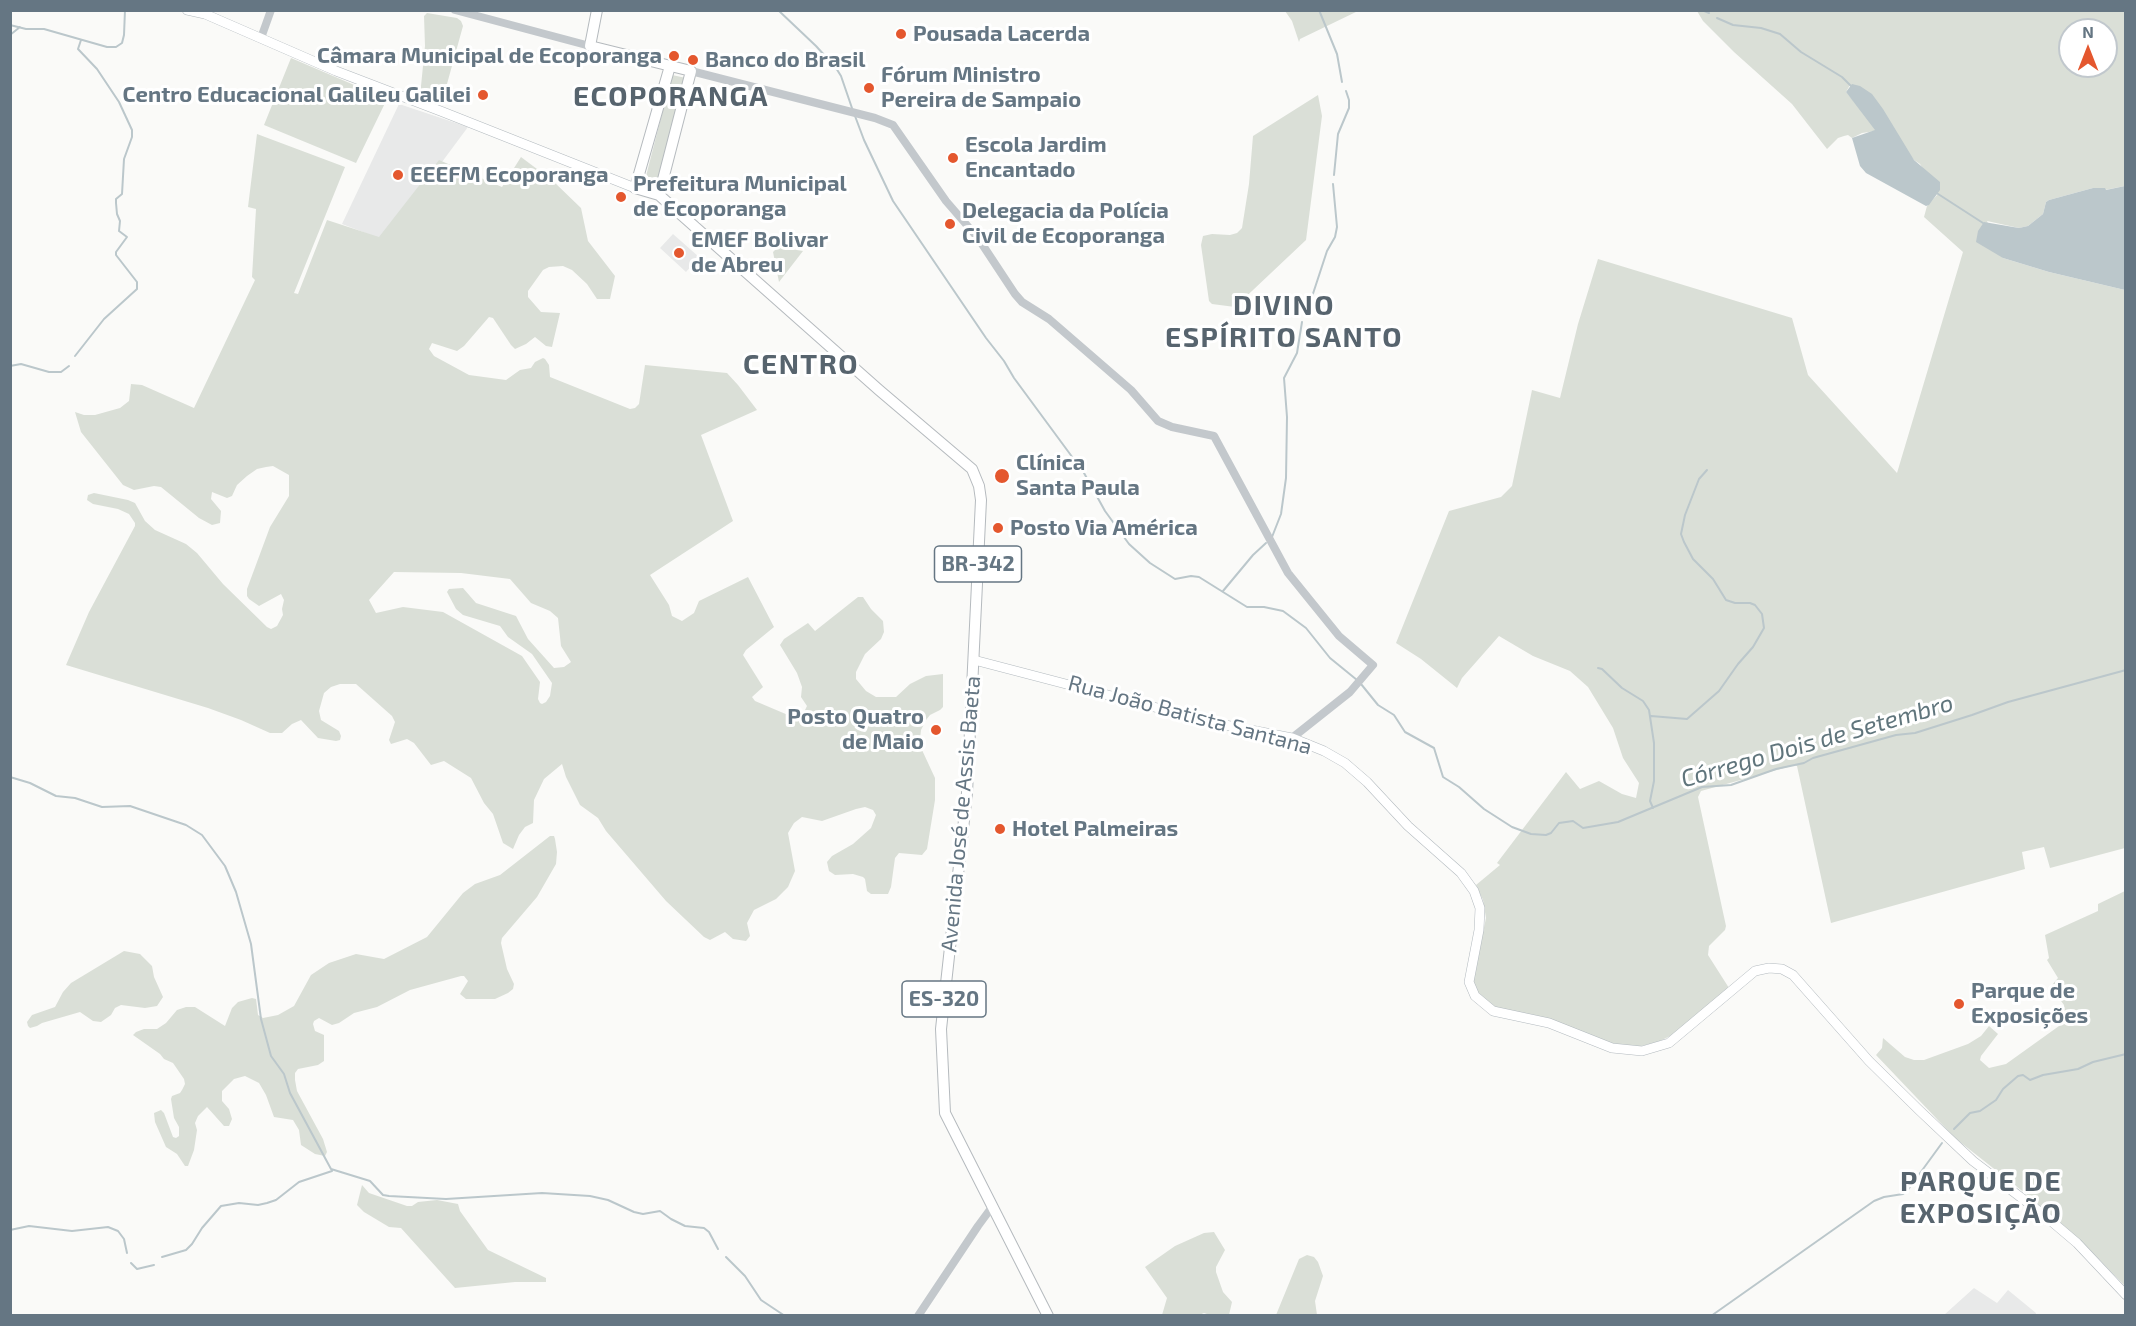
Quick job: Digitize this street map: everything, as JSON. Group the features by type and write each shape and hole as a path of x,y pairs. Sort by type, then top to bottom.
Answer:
{"main road":[{"name":"BR-342","path":"187,10 205,14 336,72 635,188 659,195"},
{"path":"596,13 590,46 691,71 659,195"},
{"path":"635,188 670,66"},
{"name":"Avenida José de Assis Baeta","path":"659,195 972,470 979,486 981,500 967,793 941,1029 945,1113 1048,1316"},
{"name":"Rua João Batista Santana","path":"974,660 1215,723 1292,738 1324,751 1345,763 1367,782 1408,826 1461,873 1474,891 1480,908 1479,930 1469,982 1475,996 1493,1011 1549,1023 1612,1048 1642,1051 1669,1043 1755,971 1769,968 1782,969 1793,975 1869,1061 1920,1111 1973,1161 2077,1243 2126,1295"}],"street":[{"path":"261,38 271,10"},
{"path":"455,10 590,46"},
{"path":"691,71 893,125 946,201 978,238 1022,302 1049,319 1113,374 1131,390 1158,421 1172,427 1214,436 1288,573 1318,613 1339,636 1373,666 1350,692 1292,738"},
{"path":"918,1316 992,1207"}],"shaded area":[{"path":"1285,11 1358,11 1300,39 1299,42 1292,21"},
{"path":"1697,11 2125,11 2125,186 2105,190 2093,188 2049,200 2046,202 2043,214 2028,226 2019,228 1987,221 2003,258 2049,272 2125,290 2125,848 2050,868 2044,847 2022,852 2025,869 1831,923 1797,766 1701,791 1698,797 1726,926 1725,930 1709,946 1708,955 1729,988 1672,1035 1658,1042 1637,1047 1609,1043 1483,1004 1473,981 1486,918 1483,900 1476,885 1500,865 1497,863 1566,772 1580,789 1599,781 1622,794 1636,798 1639,783 1623,758 1613,728 1588,687 1570,671 1533,656 1499,636 1462,678 1457,688 1421,659 1396,643 1449,511 1501,497 1512,486 1532,390 1560,398 1578,324 1598,259 1792,318 1808,375 1897,473 1963,252 1924,217 1927,206 1938,194 1920,164 1914,160 1850,85 1846,92 1875,131 1862,133 1852,138 1848,135 1838,138 1827,149 1792,104 1703,21"},
{"path":"427,13 457,18 463,26 442,102 420,96 425,46 424,16"},
{"path":"291,58 387,99 356,163 264,125"},
{"path":"672,75 686,78 659,183 645,180"},
{"path":"1852,84 1872,94 1914,160 1940,182 1940,190 1929,205 1926,206 1866,173 1860,166 1852,138 1875,130 1846,92"},
{"path":"1318,95 1322,116 1306,240 1235,307 1212,304 1209,301 1201,245 1203,236 1230,235 1242,228 1253,136"},
{"name":"EEEFM Ecoporanga","path":"399,104 468,127 384,240 342,224"},
{"path":"257,134 345,167 294,293 298,294 327,220 379,237 439,160 502,187 521,157 553,181 581,208 588,241 615,276 610,299 597,299 587,284 572,270 563,266 549,267 543,270 528,291 528,297 541,312 560,313 552,347 546,346 535,337 515,349 493,318 489,317 457,351 432,343 429,349 434,356 469,375 506,380 520,370 531,368 535,362 543,358 549,365 550,377 630,409 639,404 645,365 727,373 738,385 757,410 701,435 733,521 650,575 669,605 672,616 682,621 694,613 699,601 748,577 774,627 743,655 763,687 752,697 755,701 788,715 804,712 807,706 801,697 802,687 797,673 780,645 784,639 808,623 815,631 858,597 863,597 883,621 884,632 881,639 865,654 856,672 856,679 866,691 876,697 896,697 910,684 926,676 943,674 943,707 926,720 920,739 922,750 935,778 935,800 927,849 922,855 899,853 895,858 888,894 871,894 867,891 863,877 853,874 835,875 829,871 827,862 871,828 876,815 873,810 865,807 822,821 802,817 794,823 788,833 795,871 788,887 776,899 754,910 747,923 750,936 746,941 733,939 725,932 710,940 666,901 606,831 598,818 580,805 562,764 544,779 534,800 533,823 525,827 513,849 503,843 493,814 484,803 471,778 444,761 431,765 414,743 407,739 391,744 389,740 395,722 392,716 356,684 340,684 324,693 319,711 321,720 339,731 340,740 336,741 318,738 301,720 282,733 270,733 208,708 66,665 89,612 135,526 129,514 118,509 93,504 87,500 88,495 94,493 135,503 145,521 155,530 186,544 197,553 223,584 267,627 271,629 277,626 283,615 284,600 281,594 259,606 249,599 247,589 270,527 289,496 289,475 273,466 266,467 257,469 247,476 237,485 232,496 227,498 212,492 211,499 221,511 220,523 212,525 199,518 161,487 134,490 123,485 81,432 75,412 95,415 120,408 129,401 131,384 142,385 194,408 255,280 252,277 256,209 248,207","holes":["394,572 461,573 510,579 531,603 550,611 558,618 561,646 571,662 564,667 554,668 528,639 516,616 476,603 463,588 449,589 447,592 456,609 463,615 500,626 508,637 532,654 552,683 550,696 546,702 540,703 538,699 540,682 522,656 443,612 403,607 376,613 369,600"]},
{"path":"2125,186 2125,290 2049,272 2003,258 1976,242 1978,231 1984,222 2019,228 2028,226 2043,214 2046,202 2049,200 2093,188 2105,188 2106,190"},
{"name":"EMEF Bolivar de Abreu","path":"673,234 699,257 686,272 660,248"},
{"path":"778,247 803,251 779,282 773,252"},
{"path":"550,836 554,836 555,839 556,864 537,897 502,938 507,969 514,984 513,989 508,993 495,999 466,999 460,994 468,981 461,976 410,990 377,1007 354,1013 339,1023 332,1025 319,1018 314,1021 315,1031 324,1035 324,1061 318,1065 298,1069 295,1073 295,1080 297,1091 323,1139 327,1152 325,1156 315,1154 301,1145 299,1130 293,1120 274,1117 259,1083 245,1076 234,1079 222,1091 222,1101 229,1109 232,1119 229,1126 224,1126 207,1107 198,1116 195,1123 197,1130 194,1150 188,1166 185,1166 177,1154 166,1147 155,1122 154,1113 161,1110 173,1137 179,1136 179,1127 174,1118 171,1099 182,1090 185,1084 184,1079 173,1063 164,1059 133,1035 136,1032 144,1029 157,1029 166,1023 177,1010 186,1007 195,1007 225,1026 232,1008 238,1002 252,998 256,999 258,1015 263,1018 278,1015 294,1006 311,975 329,963 356,954 384,959 427,937 463,893 475,884 500,875"},
{"path":"2125,891 2125,1286 2082,1242 1955,1138 1876,1055 1882,1048 1883,1038 1905,1057 1924,1060 1968,1044 1981,1036 1989,1026 1998,1034 1980,1060 1989,1068 2006,1064 2066,1021 2064,1005 2053,990 2052,985 2058,978 2047,960 2049,958 2045,935 2098,911 2098,904"},
{"path":"124,951 140,954 152,966 163,997 157,1006 145,1008 121,1005 101,1022 93,1021 80,1012 30,1028 28,1026 27,1022 32,1015 55,1007 71,983"},
{"path":"362,1185 369,1193 407,1206 437,1200 458,1204 460,1211 488,1250 546,1278 546,1282 515,1282 455,1288 401,1228 389,1227 364,1212 357,1205"},
{"path":"1214,1232 1225,1250 1216,1267 1216,1272 1223,1292 1232,1302 1229,1315 1204,1313 1162,1315 1167,1298 1145,1267 1175,1246 1204,1233"},
{"path":"1307,1255 1314,1257 1318,1262 1323,1276 1315,1301 1317,1315 1276,1315 1299,1259"},
{"path":"1974,1288 1997,1303 2008,1290 2036,1313 2035,1316 1944,1315"}],"waterway":[{"path":"10,25 26,29 44,29 107,47 116,47 122,43 124,35 125,10"},
{"name":"Córrego Dois de Setembro","path":"778,10 836,68 853,111"},
{"path":"1319,10 1337,54 1342,82"},
{"path":"1702,10 1709,13"},
{"path":"1717,18 1733,25 1761,28 1780,34 1801,52 1842,77 1852,87"},
{"path":"10,35 20,27"},
{"path":"75,356 104,319 137,289 137,282 116,255 127,237 119,231 120,221 116,199 122,194 124,159 132,137 132,130 119,102 97,69 78,49 81,40"},
{"path":"1334,175 1338,134 1349,108 1346,91"},
{"name":"Córrego Dois de Setembro","path":"855,116 893,201 1014,378 1084,473 1105,511 1129,544 1150,563 1175,579 1199,577 1247,607 1264,607 1283,611 1306,628 1330,658 1357,680"},
{"path":"1306,315 1327,251 1335,237 1337,227 1333,184"},
{"path":"1935,192 1983,223"},
{"path":"1272,537 1281,514 1286,478 1287,417 1284,378 1297,353 1302,322"},
{"path":"10,366 21,364 49,372 61,372 69,366"},
{"path":"1651,716 1687,719 1719,691 1753,647 1764,628 1762,614 1755,605 1726,600 1713,579 1693,559 1681,534 1685,515 1699,479 1707,470"},
{"path":"1223,591 1266,543"},
{"path":"1598,668 1622,688 1643,701 1649,710 1654,743 1654,781 1650,801 1653,808"},
{"name":"Córrego Dois de Setembro","path":"1361,684 1378,705 1394,715 1405,732 1434,748 1443,777 1459,787 1484,809 1512,827 1531,834 1546,835 1551,833 1559,823 1573,821 1583,828 1618,822 1702,787 1731,785 1776,769 1804,763 1813,758 1896,735 1915,733 2008,702 2126,670"},
{"path":"10,777 30,783 56,796 75,798 102,807 130,806 186,825 202,835 225,866 236,892 251,944 261,1019 271,1056 284,1074 290,1093 331,1169 370,1181 383,1195 389,1196 446,1199 542,1193 590,1196 608,1200 643,1214 660,1211 685,1226 704,1228 709,1232 718,1249"},
{"path":"1954,1129 1970,1113 1980,1111 1996,1100 2003,1089 2018,1076 2023,1075 2030,1080 2043,1075 2078,1069 2093,1062 2126,1054"},
{"path":"1711,1316 1874,1201 1903,1194 1942,1143"},
{"path":"162,1257 186,1250 221,1206 239,1203 258,1205 267,1203 276,1200 299,1182 332,1171"},
{"path":"10,1230 29,1226 72,1231 108,1227 118,1231 124,1239 127,1253"},
{"path":"726,1257 745,1276 761,1300 785,1316"},
{"path":"131,1263 137,1269 154,1265"}],"place":[{"name":"Pousada Lacerda","path":"901,34"},
{"name":"Câmara Municipal de Ecoporanga","path":"674,56"},
{"name":"Banco do Brasil","path":"693,60"},
{"name":"Fórum Ministro Pereira de Sampaio","path":"869,88"},
{"name":"Centro Educacional Galileu Galilei","path":"483,95"},
{"name":"Escola Jardim Encantado","path":"953,158"},
{"name":"EEEFM Ecoporanga","path":"398,175"},
{"name":"Prefeitura Municipal de Ecoporanga","path":"621,197"},
{"name":"Delegacia da Polícia Civil de Ecoporanga","path":"950,224"},
{"name":"EMEF Bolivar de Abreu","path":"679,253"},
{"name":"Clínica Santa Paula","path":"1002,476"},
{"name":"Posto Via América","path":"998,528"},
{"name":"Posto Quatro de Maio","path":"936,730"},
{"name":"Hotel Palmeiras","path":"1000,829"},
{"name":"Parque de Exposições","path":"1959,1004"}],"district":[{"name":"ECOPORANGA","path":"671,97"},
{"name":"DIVINO ESPÍRITO SANTO","path":"1284,322"},
{"name":"CENTRO","path":"801,365"},
{"name":"PARQUE DE EXPOSIÇÃO","path":"1981,1198"}]}
